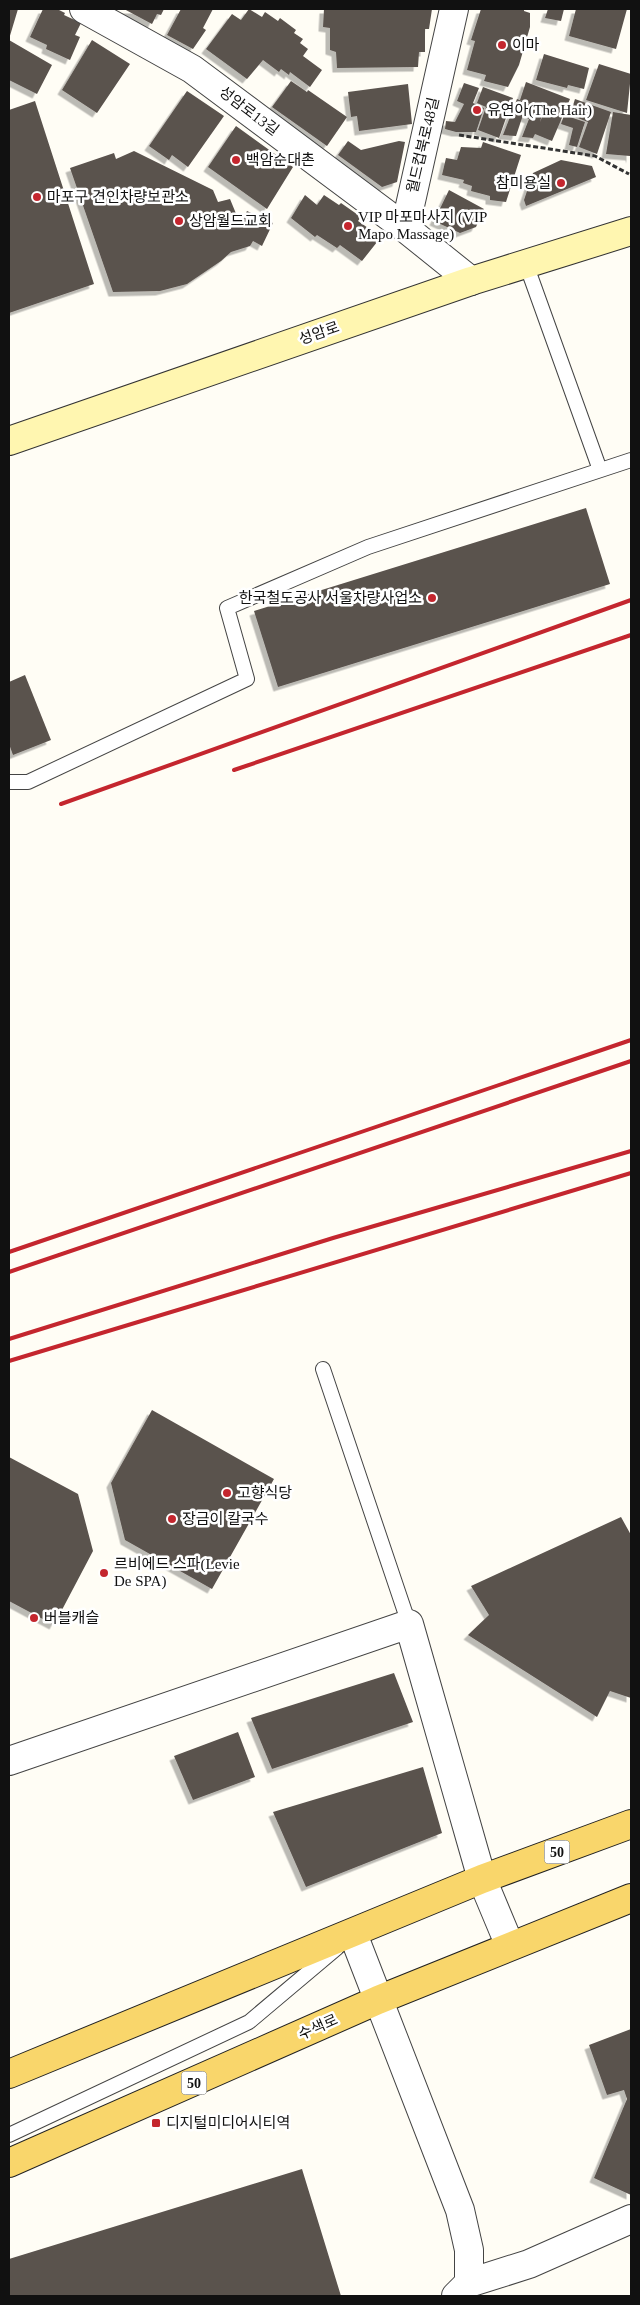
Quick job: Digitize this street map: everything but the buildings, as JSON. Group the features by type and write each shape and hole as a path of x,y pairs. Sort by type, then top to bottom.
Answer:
{"main road":[{"name":"성암로","path":"9,441 471,281 631,231"},
{"name":"50","path":"9,2074 482,1879 631,1824"},
{"name":"수색로","path":"9,2164 378,2000 631,1898"}],"street":[{"name":"성암로13길","path":"84,9 192,69 405,228"},
{"name":"월드컵북로48길","path":"405,228 454,9"},
{"path":"405,228 471,281"},
{"path":"9,1761 409,1624 482,1879 510,1946"},
{"path":"352,1934 460,2210 469,2250 462,2290"},
{"path":"462,2290 529,2264 631,2219"}],"lane":[{"path":"526,264 600,470"},
{"path":"9,782 28,782 247,679 227,608 368,547 631,460"},
{"path":"323,1369 409,1624"},
{"path":"9,2135 249,2022 352,1934"}],"path":[{"path":"426,133 477,136 595,156 629,174"}],"railway":[{"path":"61,804 631,600"},
{"path":"234,770 631,635"},
{"path":"9,1252 631,1040"},
{"path":"9,1272 631,1061"},
{"path":"9,1339 333,1238 631,1151"},
{"path":"9,1361 631,1173"}],"place":[{"name":"이마","path":"502,45"},
{"name":"유연아(The Hair)","path":"477,110"},
{"name":"백암순대촌","path":"236,160"},
{"name":"참미용실","path":"561,183"},
{"name":"마포구 견인차량보관소","path":"37,197"},
{"name":"상암월드교회","path":"179,221"},
{"name":"VIP 마포마사지 (VIP Mapo Massage)","path":"348,226"},
{"name":"한국철도공사 서울차량사업소","path":"432,598"},
{"name":"고향식당","path":"227,1493"},
{"name":"장금이 칼국수","path":"172,1519"},
{"name":"르비에드 스파(Levie De SPA)","path":"104,1573"},
{"name":"버블캐슬","path":"34,1618"},
{"name":"디지털미디어시티역","path":"156,2123"}]}
